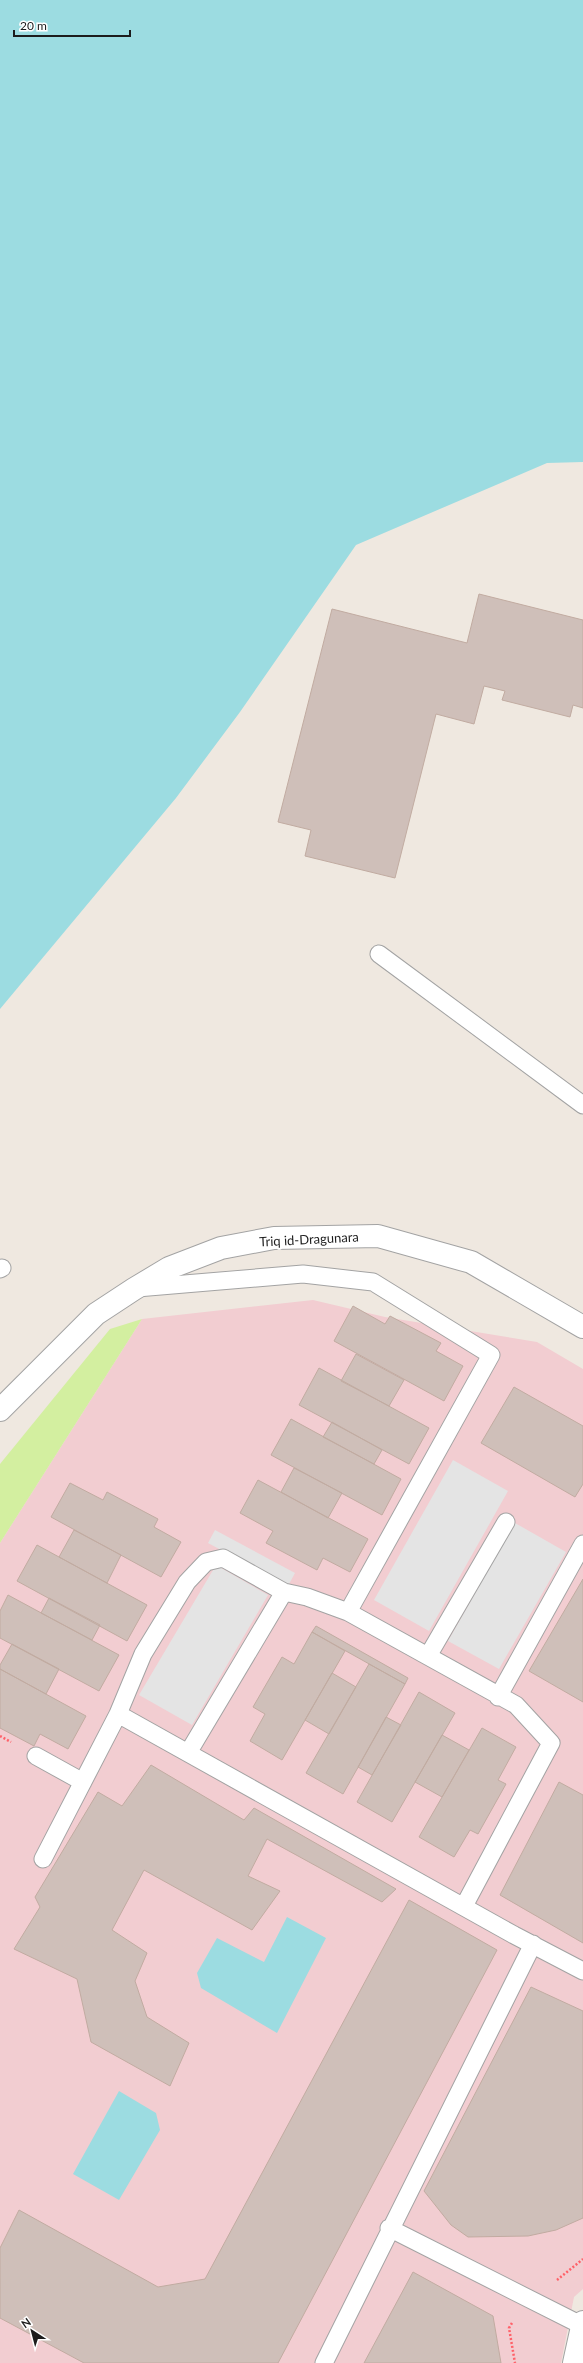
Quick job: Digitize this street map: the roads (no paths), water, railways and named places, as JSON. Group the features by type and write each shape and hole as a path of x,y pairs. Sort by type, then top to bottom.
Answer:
{"street":[{"name":"Triq id-Dragunara","path":"0,1410 96,1314 134,1289 169,1268 221,1248 274,1238 378,1236 471,1262 583,1327"},
{"path":"574,2363 582,2324"}],"lane":[{"path":"379,954 583,1105"},
{"path":"134,1289 303,1274 373,1282 491,1355 348,1612"},
{"path":"428,1656 506,1522"},
{"path":"498,1697 583,1544"},
{"path":"43,1859 118,1714 143,1654 187,1582 206,1562 223,1558 284,1592 307,1597 348,1612 498,1697 516,1705 551,1743 464,1906"},
{"path":"188,1753 284,1592"},
{"path":"118,1714 583,1971"},
{"path":"36,1756 83,1782"},
{"path":"324,2363 389,2228 533,1944"},
{"path":"389,2228 582,2324"}],"water":[{"path":"0,0 583,0 583,462 547,463 356,545 240,712 176,798 0,1009"},
{"path":"287,1917 326,1938 277,2033 201,1988 197,1973 217,1938 264,1962"},
{"path":"119,2091 156,2113 160,2130 119,2200 73,2174"}]}
